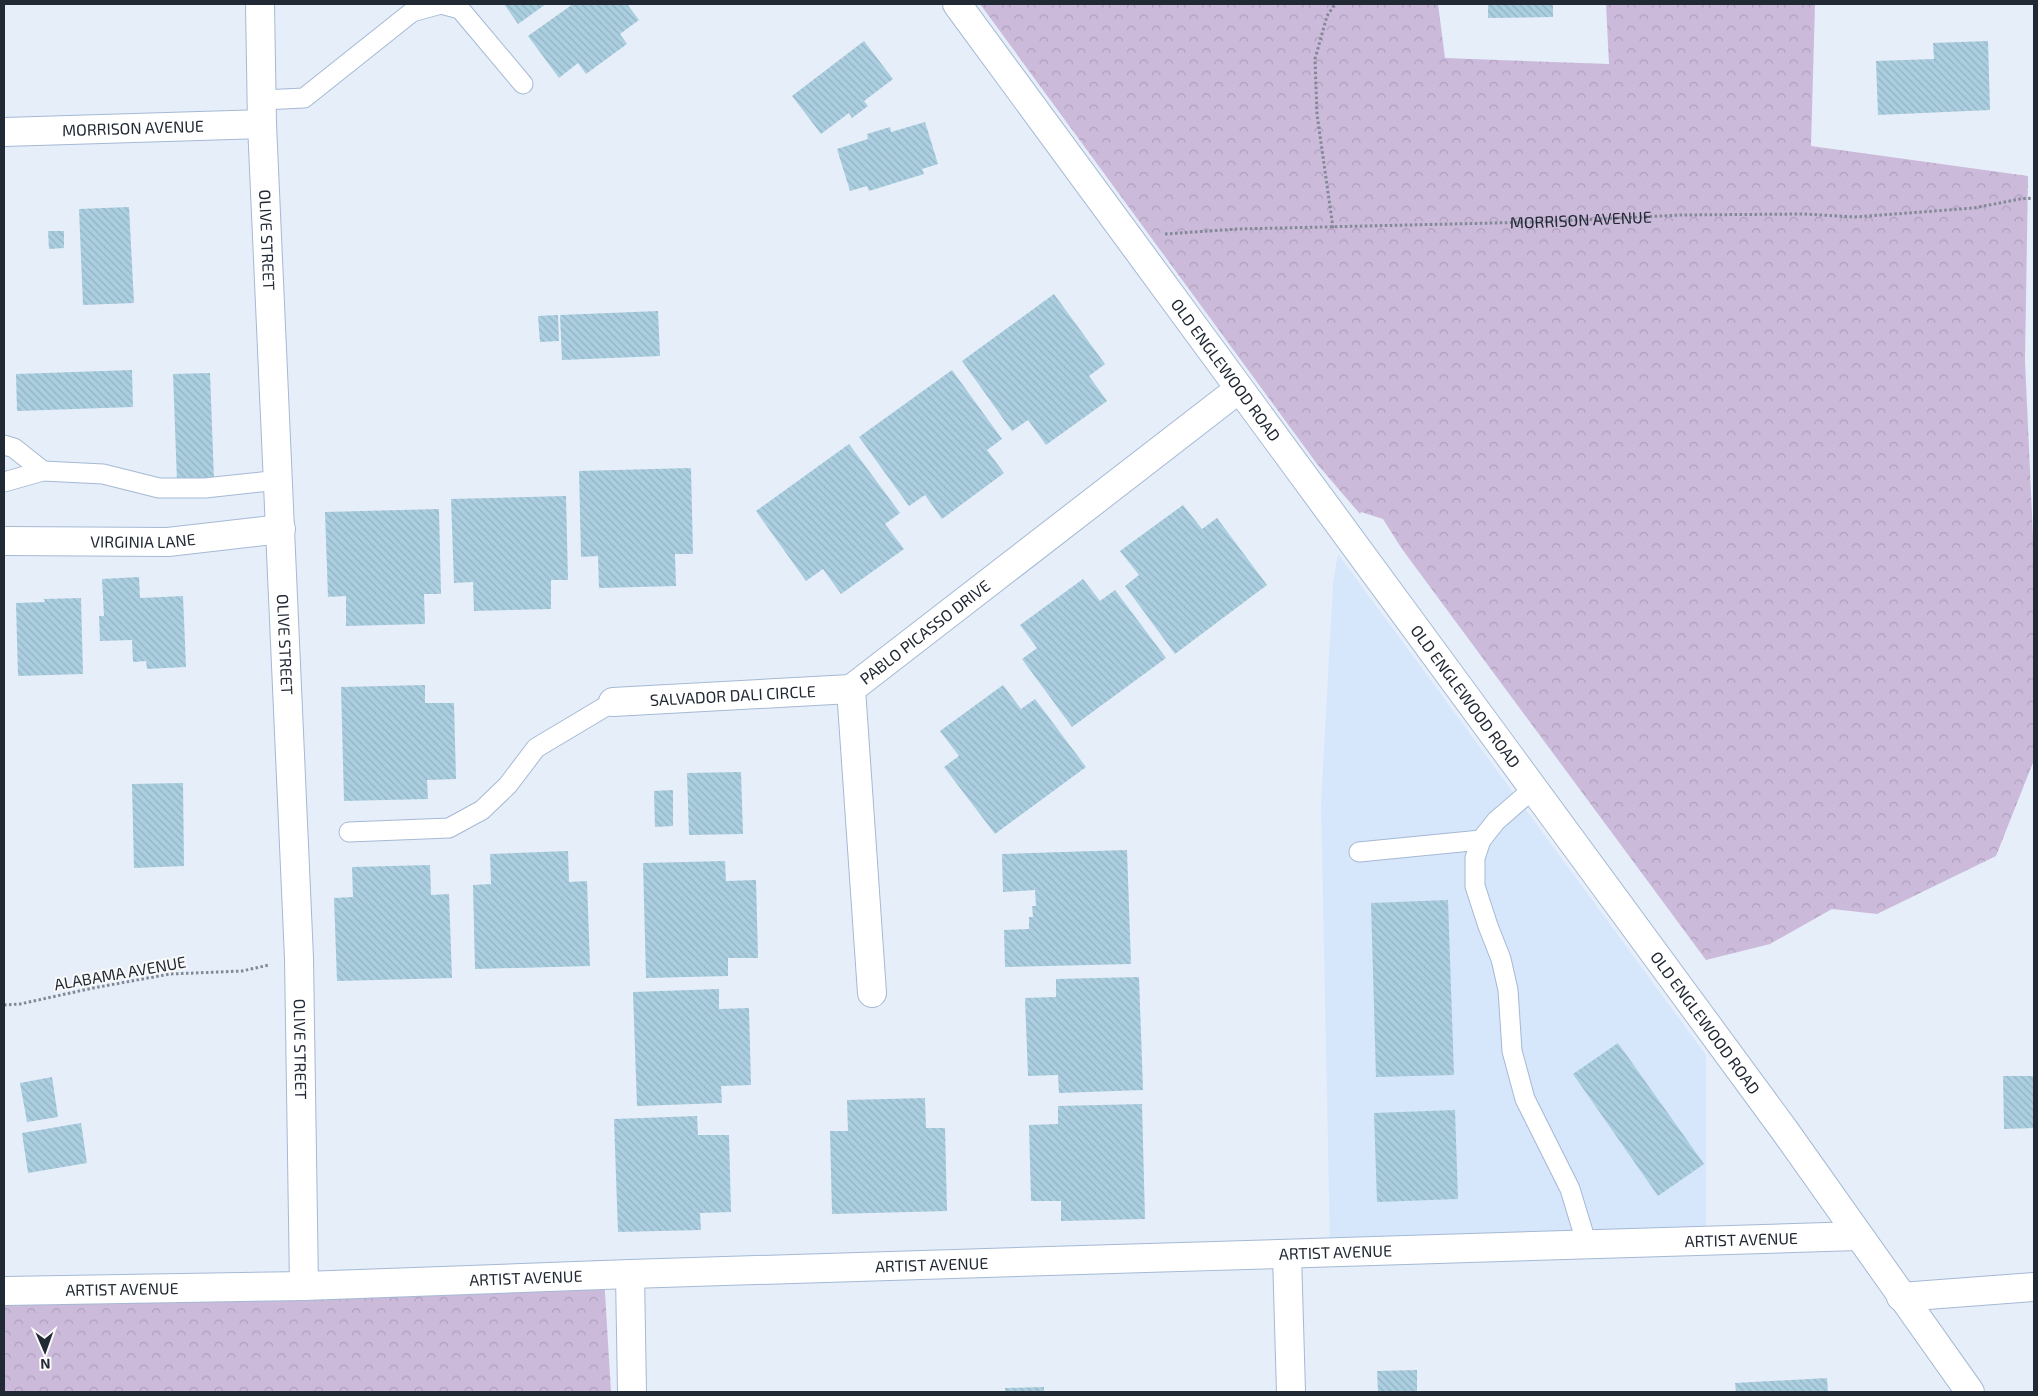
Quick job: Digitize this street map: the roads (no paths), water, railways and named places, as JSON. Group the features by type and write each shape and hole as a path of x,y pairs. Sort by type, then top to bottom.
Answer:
{"street":[{"name":"OLIVE STREET","path":"260,4 262,112 299,958 304,1286"},
{"name":"OLD ENGLEWOOD ROAD","path":"957,4 1785,1131 1970,1392"},
{"name":"MORRISON AVENUE","path":"4,132 262,112"},
{"name":"PABLO PICASSO DRIVE","path":"872,993 851,689 1240,389"},
{"name":"VIRGINIA LANE","path":"4,541 168,542 281,529"},
{"name":"SALVADOR DALI CIRCLE","path":"613,702 851,689"},
{"name":"ARTIST AVENUE","path":"4,1291 304,1286 630,1274 1858,1236"},
{"path":"1287,1255 1291,1392"},
{"path":"630,1274 632,1392"},
{"path":"1901,1297 2034,1288"}],"lane":[{"path":"262,112 304,98 412,12 441,4 460,10 523,84"},
{"path":"4,445 14,448 43,471"},
{"path":"4,482 43,471 103,474 159,488 205,488 279,480"},
{"path":"349,832 448,828 482,810 508,785 536,748 613,702"},
{"path":"1533,789 1496,821 1481,840 1475,858 1475,886 1501,958 1508,990 1512,1051 1525,1098 1570,1189 1587,1245"},
{"path":"1359,852 1481,840"}]}
